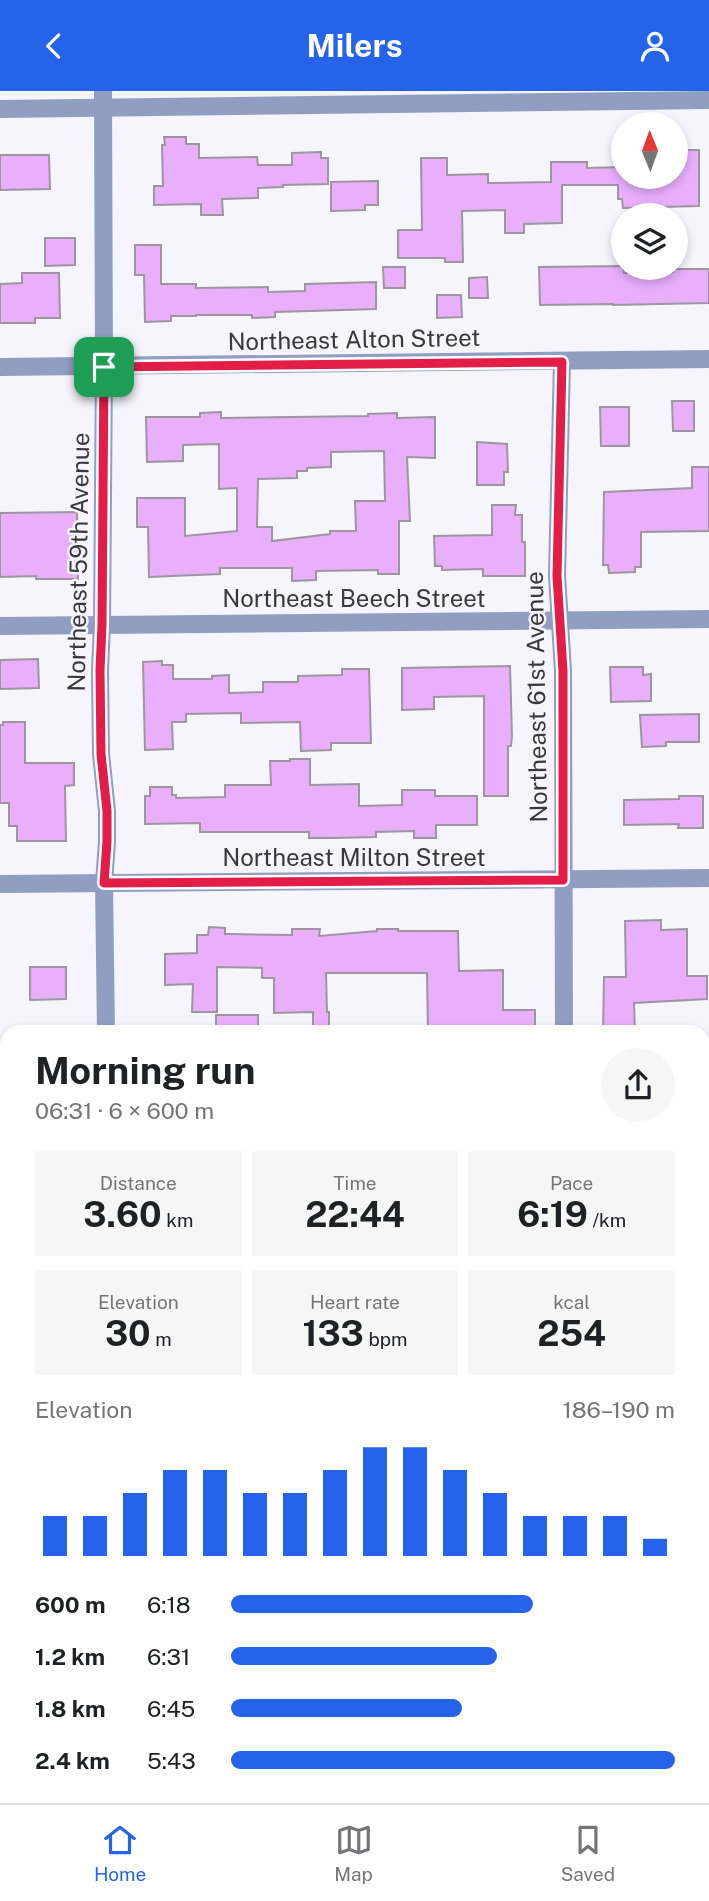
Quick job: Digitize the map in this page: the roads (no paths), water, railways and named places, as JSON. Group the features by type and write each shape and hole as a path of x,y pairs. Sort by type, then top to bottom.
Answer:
{"street":[{"path":"0,109 103,99 709,100"},
{"name":"Northeast 59th Avenue","path":"103,99 104,367 100,735 107,831 104,883 106,1025"},
{"name":"Northeast Alton Street","path":"0,367 709,359"},
{"name":"Northeast 61st Avenue","path":"562,362 557,576 563,671 564,1025"},
{"name":"Northeast Beech Street","path":"0,626 709,619"},
{"name":"Northeast Milton Street","path":"0,884 709,878"}]}
